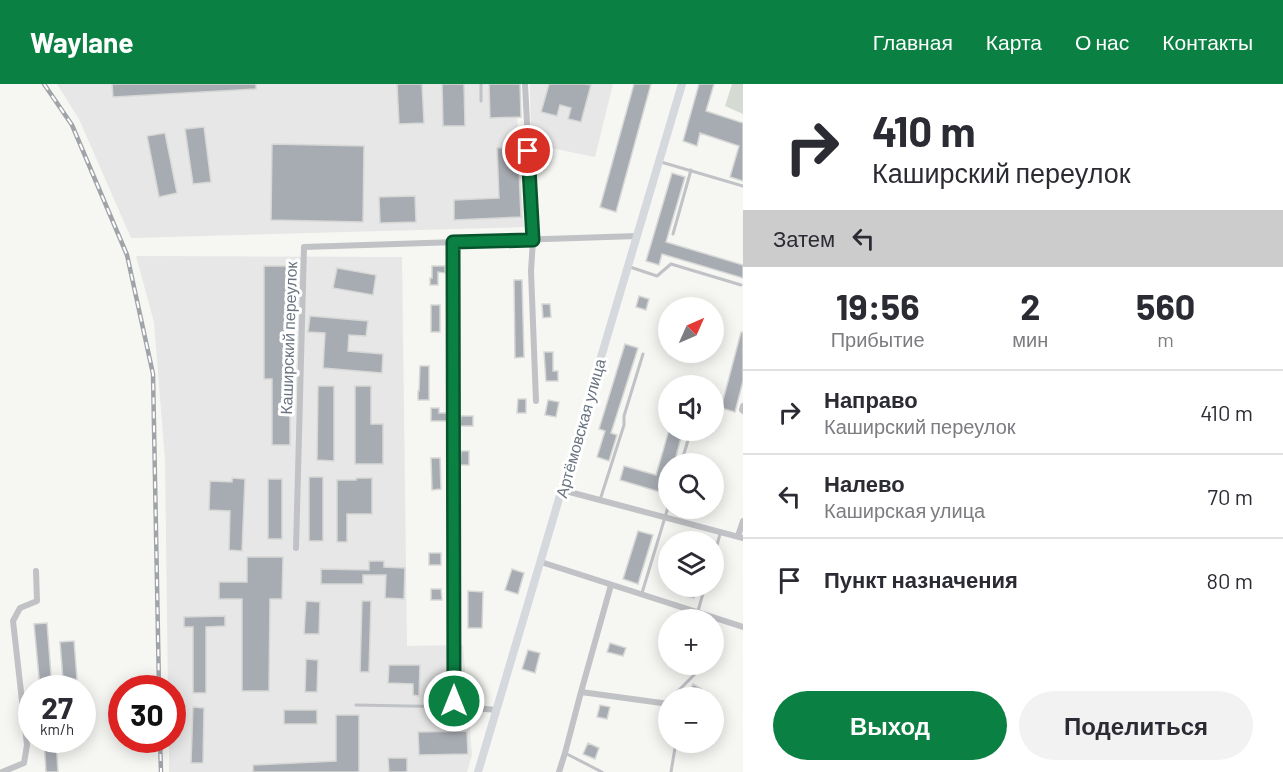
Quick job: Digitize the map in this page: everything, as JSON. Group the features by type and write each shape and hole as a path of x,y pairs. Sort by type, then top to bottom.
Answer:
{"street":[{"path":"525,84 533,240 531,271 537,401"},
{"name":"Артёмовская улица","path":"478,772 682,84"},
{"name":"Каширский переулок","path":"296,548 304,247 637,236"},
{"path":"453,242 454,701 458,705 497,710"},
{"path":"743,406 743,411"},
{"path":"562,490 658,515"},
{"path":"672,519 717,531"},
{"path":"724,533 740,537 743,521"},
{"path":"541,562 688,609"},
{"path":"2,772 24,763 27,745 14,621 20,608 37,601 36,571"},
{"path":"559,772 611,585"},
{"path":"724,621 743,627"},
{"path":"581,692 658,702"}],"lane":[{"path":"481,84 481,101"},
{"path":"659,161 743,186"},
{"path":"673,234 691,170"},
{"path":"628,266 657,276 671,264 741,285"},
{"path":"600,500 624,425 624,416 643,354"},
{"path":"641,594 664,519"},
{"path":"682,687 694,675"},
{"path":"356,705 470,707"},
{"path":"565,753 602,772"},
{"path":"671,772 674,753"}],"shaded area":[{"path":"57,84 515,84 524,227 131,238 79,119"},
{"path":"530,84 613,84 595,157 531,144"},
{"path":"732,84 743,84 743,114 725,106"},
{"path":"136,256 402,257 407,646 463,645 472,755 467,772 169,772 169,753 186,753 186,675 168,675 165,460 154,322"}],"building":[{"path":"112,84 256,84 256,89 113,97"},
{"path":"397,84 422,84 424,123 399,124"},
{"path":"442,84 464,84 465,126 443,126"},
{"path":"489,84 520,84 521,117 490,118"},
{"path":"549,84 591,85 581,122 568,119 571,108 560,105 557,116 541,112"},
{"path":"634,84 651,84 616,212 600,207"},
{"path":"699,84 714,84 706,111 743,123 743,181 730,177 739,146 700,133 697,146 683,141"},
{"path":"204,127 211,182 193,184 185,129"},
{"path":"165,133 177,193 159,197 147,136"},
{"path":"272,144 364,146 363,222 271,220"},
{"path":"518,147 521,217 454,220 454,200 499,198 497,148"},
{"path":"672,173 685,177 666,242 743,265 743,278 662,254 659,265 646,261"},
{"path":"415,196 416,222 380,223 379,197"},
{"path":"264,266 290,266 290,445 272,445 272,379 264,379"},
{"path":"432,266 445,266 445,273 438,272 438,285 430,285"},
{"path":"337,268 376,275 373,295 333,288"},
{"path":"514,280 522,280 524,357 515,358"},
{"path":"639,296 649,299 646,310 636,307"},
{"path":"542,304 550,304 551,317 543,318"},
{"path":"431,305 440,305 440,332 431,332"},
{"path":"310,316 368,321 366,336 349,335 348,351 383,354 382,373 323,368 325,333 308,332"},
{"path":"741,332 743,333 743,381 735,412 724,409 724,397"},
{"path":"625,344 638,348 611,433 617,435 609,461 597,457 605,431 599,429"},
{"path":"544,352 553,352 553,371 558,371 558,381 546,381"},
{"path":"420,366 429,366 429,400 418,400"},
{"path":"318,386 334,386 334,461 317,460"},
{"path":"355,386 371,386 371,424 383,424 383,464 355,464"},
{"path":"518,399 526,399 526,413 517,413"},
{"path":"548,400 559,402 556,417 545,415"},
{"path":"431,408 439,408 439,413 447,413 447,421 431,421"},
{"path":"461,416 473,416 473,426 460,426"},
{"path":"666,441 680,441 677,453 662,453"},
{"path":"461,451 469,451 469,465 460,465"},
{"path":"431,458 440,458 441,489 432,490"},
{"path":"624,466 656,475 658,468 658,491 620,480"},
{"path":"309,477 323,477 323,541 309,541"},
{"path":"232,478 245,479 242,551 229,550 230,511 209,510 210,481 232,482"},
{"path":"356,478 372,478 372,514 347,514 347,542 337,542 337,480 356,480"},
{"path":"268,479 282,479 282,539 268,539"},
{"path":"638,531 653,535 638,584 623,579"},
{"path":"429,553 441,553 441,565 429,565"},
{"path":"247,557 283,557 282,599 270,599 269,691 242,691 242,599 219,599 219,582 247,582"},
{"path":"369,561 384,561 384,567 405,568 404,599 385,598 386,575 363,575 363,584 321,584 321,569 369,570"},
{"path":"512,569 524,573 518,594 505,590"},
{"path":"431,589 441,589 442,600 431,600"},
{"path":"468,591 483,592 482,628 468,628"},
{"path":"306,601 320,602 319,634 304,634"},
{"path":"362,601 371,601 369,672 360,672"},
{"path":"225,616 225,626 206,627 206,693 193,693 193,627 184,627 184,617"},
{"path":"47,623 51,675 39,675 34,624"},
{"path":"74,641 77,675 63,675 60,642"},
{"path":"610,643 626,648 623,656 607,652"},
{"path":"528,650 540,653 535,673 522,669"},
{"path":"306,659 318,660 317,692 305,692"},
{"path":"389,665 420,665 419,696 413,695 413,684 388,683"},
{"path":"600,705 610,707 607,719 597,717"},
{"path":"193,707 204,708 203,763 191,763"},
{"path":"284,710 317,710 317,724 284,724"},
{"path":"336,715 359,715 359,772 253,772 253,765 336,761"},
{"path":"467,731 468,754 419,755 418,732"},
{"path":"588,743 599,748 595,759 583,754"},
{"path":"45,753 57,753 58,772 46,772"},
{"path":"388,758 407,758 407,772 389,772"}],"railway":[{"path":"44,84 72,125 127,255 153,374 159,675"},
{"path":"160,753 161,772"}],"route":[{"path":"454,701 453,242 533,240 528,151"}]}
